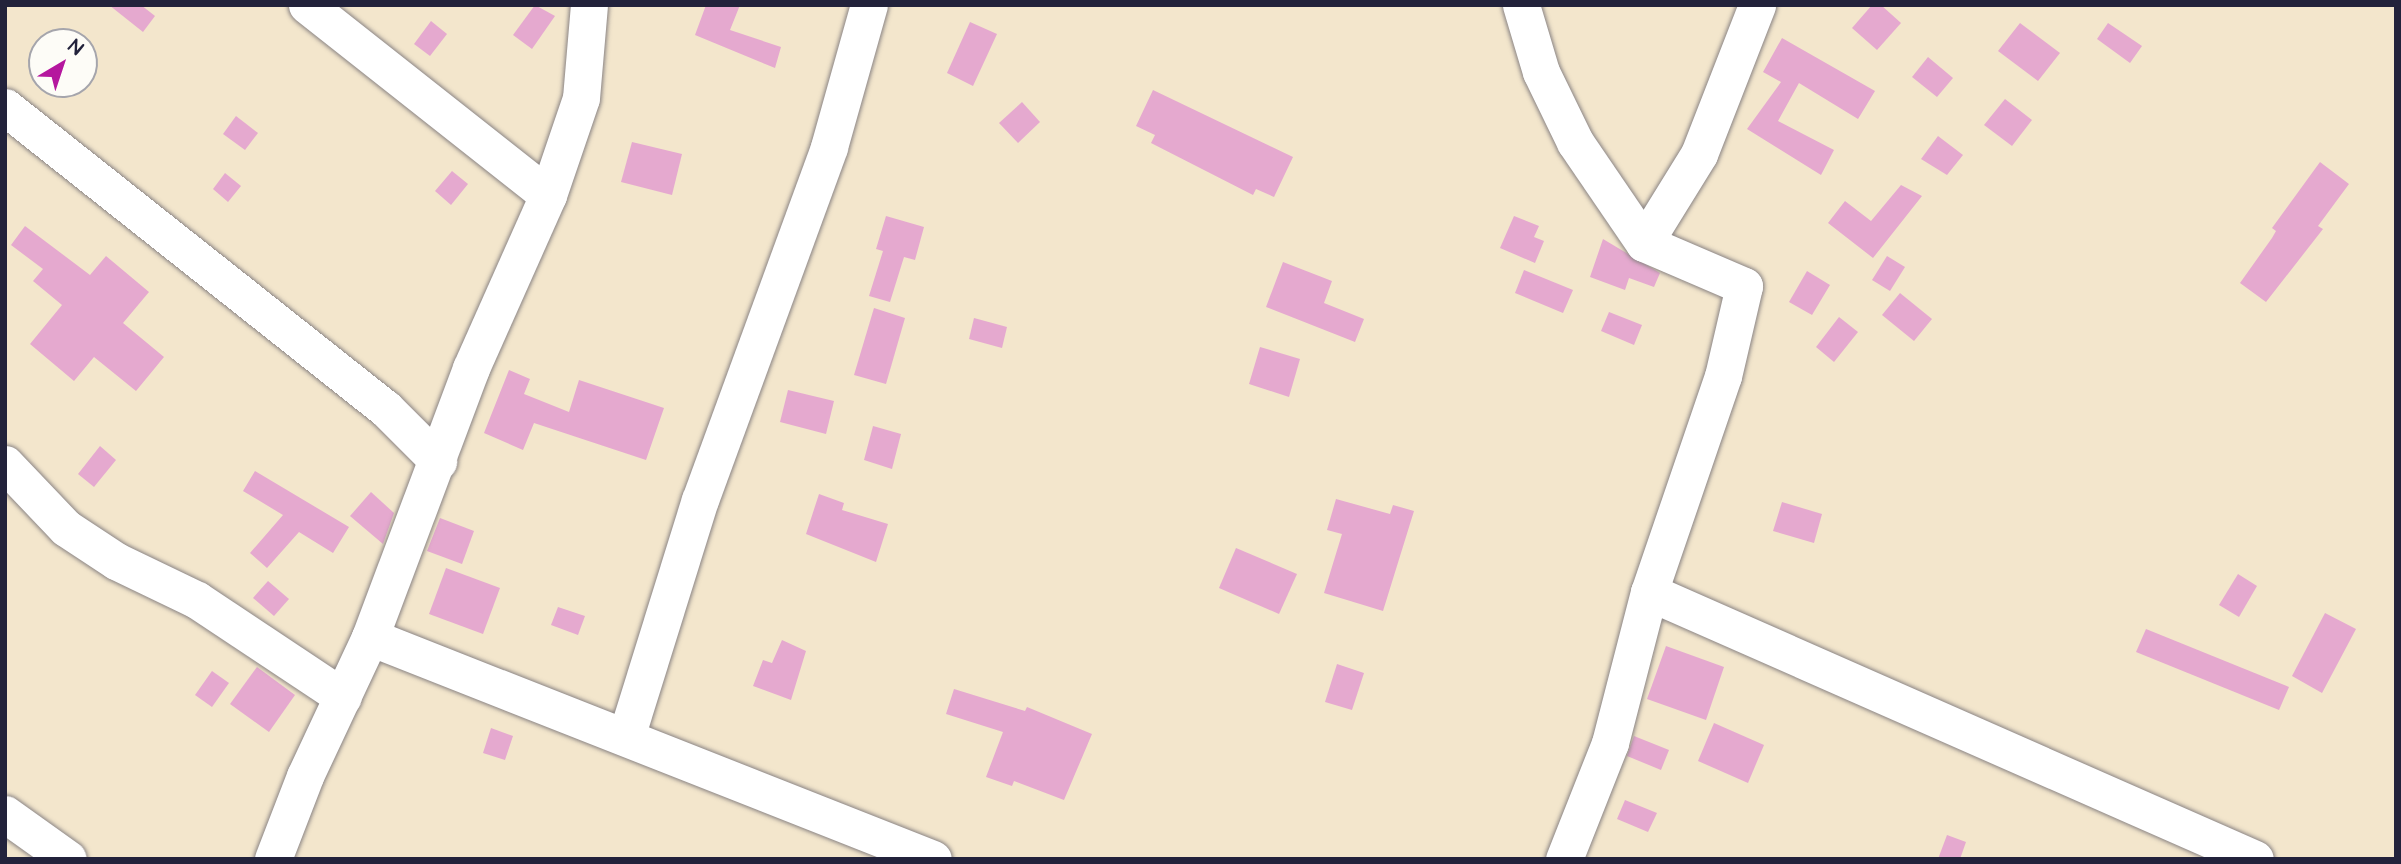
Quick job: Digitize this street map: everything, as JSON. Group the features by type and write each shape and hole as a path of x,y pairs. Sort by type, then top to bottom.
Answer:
{"street":[{"path":"307,5 548,195"},
{"path":"273,859 305,776 370,637 471,368 548,195 581,98 589,5"},
{"path":"626,737 700,500 829,147 870,5"},
{"path":"1521,5 1541,72 1575,142 1644,243 1744,286 1723,376 1649,592 1610,743 1564,859"},
{"path":"1644,243 1699,154 1757,5"},
{"path":"5,107 386,409 438,461"},
{"path":"5,464 65,528 116,561 197,600 343,697"},
{"path":"1649,592 2252,858"},
{"path":"370,637 933,859"},
{"path":"5,814 68,859"}],"building":[{"path":"109,5 141,5 155,16 143,32"},
{"path":"535,5 555,16 532,49 513,35"},
{"path":"706,5 740,5 730,30 781,47 775,68 695,35"},
{"path":"1872,5 1881,5 1901,23 1877,50 1852,28"},
{"path":"431,21 447,34 430,56 414,44"},
{"path":"970,22 997,34 973,86 947,73"},
{"path":"2020,23 2060,53 2038,81 1998,51"},
{"path":"2108,23 2142,46 2130,63 2097,39"},
{"path":"1782,38 1875,91 1858,119 1799,83 1778,121 1834,150 1821,175 1747,129 1781,82 1763,72"},
{"path":"1928,57 1953,78 1937,97 1912,77"},
{"path":"1153,90 1293,157 1274,197 1256,189 1253,195 1151,143 1155,135 1136,126"},
{"path":"2005,99 2032,120 2012,146 1984,125"},
{"path":"1022,102 1040,122 1018,143 999,123"},
{"path":"236,116 258,133 245,150 223,134"},
{"path":"1938,136 1963,155 1947,175 1921,159"},
{"path":"632,142 682,154 672,195 621,182"},
{"path":"2320,162 2349,184 2318,226 2323,229 2266,302 2240,283 2272,238 2276,231 2272,228"},
{"path":"452,171 468,184 451,205 435,191"},
{"path":"225,173 241,186 228,202 213,189"},
{"path":"1901,185 1922,196 1873,258 1828,223 1845,201 1871,221"},
{"path":"886,216 924,227 915,260 904,257 890,302 869,296 883,251 876,249"},
{"path":"1514,216 1539,226 1534,237 1544,241 1535,263 1500,248"},
{"path":"25,226 90,275 106,256 149,292 123,323 164,357 136,391 94,357 74,381 30,344 62,305 33,281 43,269 11,245"},
{"path":"1603,239 1660,273 1654,287 1629,278 1625,290 1590,277"},
{"path":"1887,256 1905,267 1890,291 1872,280"},
{"path":"1283,262 1332,281 1324,303 1364,319 1355,342 1266,307"},
{"path":"1524,270 1573,290 1563,313 1515,293"},
{"path":"1807,271 1830,285 1812,315 1789,302"},
{"path":"1900,293 1932,319 1914,341 1882,315"},
{"path":"874,308 905,318 886,384 854,375"},
{"path":"1609,312 1642,325 1634,345 1601,331"},
{"path":"1839,317 1858,332 1834,362 1816,347"},
{"path":"974,318 1007,327 1002,348 969,339"},
{"path":"1260,347 1300,359 1289,397 1249,384"},
{"path":"509,370 530,379 524,394 569,412 579,380 664,408 646,460 534,423 523,450 484,433"},
{"path":"788,390 834,401 826,434 780,422"},
{"path":"873,426 901,434 892,469 864,460"},
{"path":"100,446 116,460 94,487 78,474"},
{"path":"255,471 349,527 333,553 299,532 267,568 250,553 283,515 243,491"},
{"path":"371,492 394,513 383,544 350,516"},
{"path":"819,494 844,503 842,510 888,524 876,562 806,534"},
{"path":"1336,499 1390,514 1393,505 1414,511 1383,611 1324,593 1342,534 1327,530"},
{"path":"1782,502 1822,514 1814,543 1773,531"},
{"path":"440,518 474,531 462,564 427,551"},
{"path":"1236,548 1297,574 1279,614 1219,588"},
{"path":"446,568 500,588 483,634 429,614"},
{"path":"2238,574 2257,586 2239,617 2219,605"},
{"path":"268,581 289,599 274,616 253,598"},
{"path":"558,607 585,616 578,635 551,625"},
{"path":"2325,613 2356,629 2322,693 2292,676"},
{"path":"2146,629 2289,687 2279,710 2136,652"},
{"path":"782,640 806,651 791,700 753,686 763,660 772,663"},
{"path":"1666,646 1724,667 1706,720 1647,699"},
{"path":"1337,664 1364,673 1352,710 1325,702"},
{"path":"257,667 295,695 269,732 230,704"},
{"path":"212,671 229,683 212,707 195,695"},
{"path":"954,689 1025,711 1027,707 1092,734 1064,800 1014,781 1012,786 986,777 1003,732 946,714"},
{"path":"1714,723 1764,745 1748,783 1698,761"},
{"path":"491,728 513,736 505,760 483,753"},
{"path":"1634,736 1669,750 1661,770 1627,756"},
{"path":"1625,800 1657,813 1648,832 1617,819"},
{"path":"1947,835 1966,842 1960,859 1938,859"}]}
